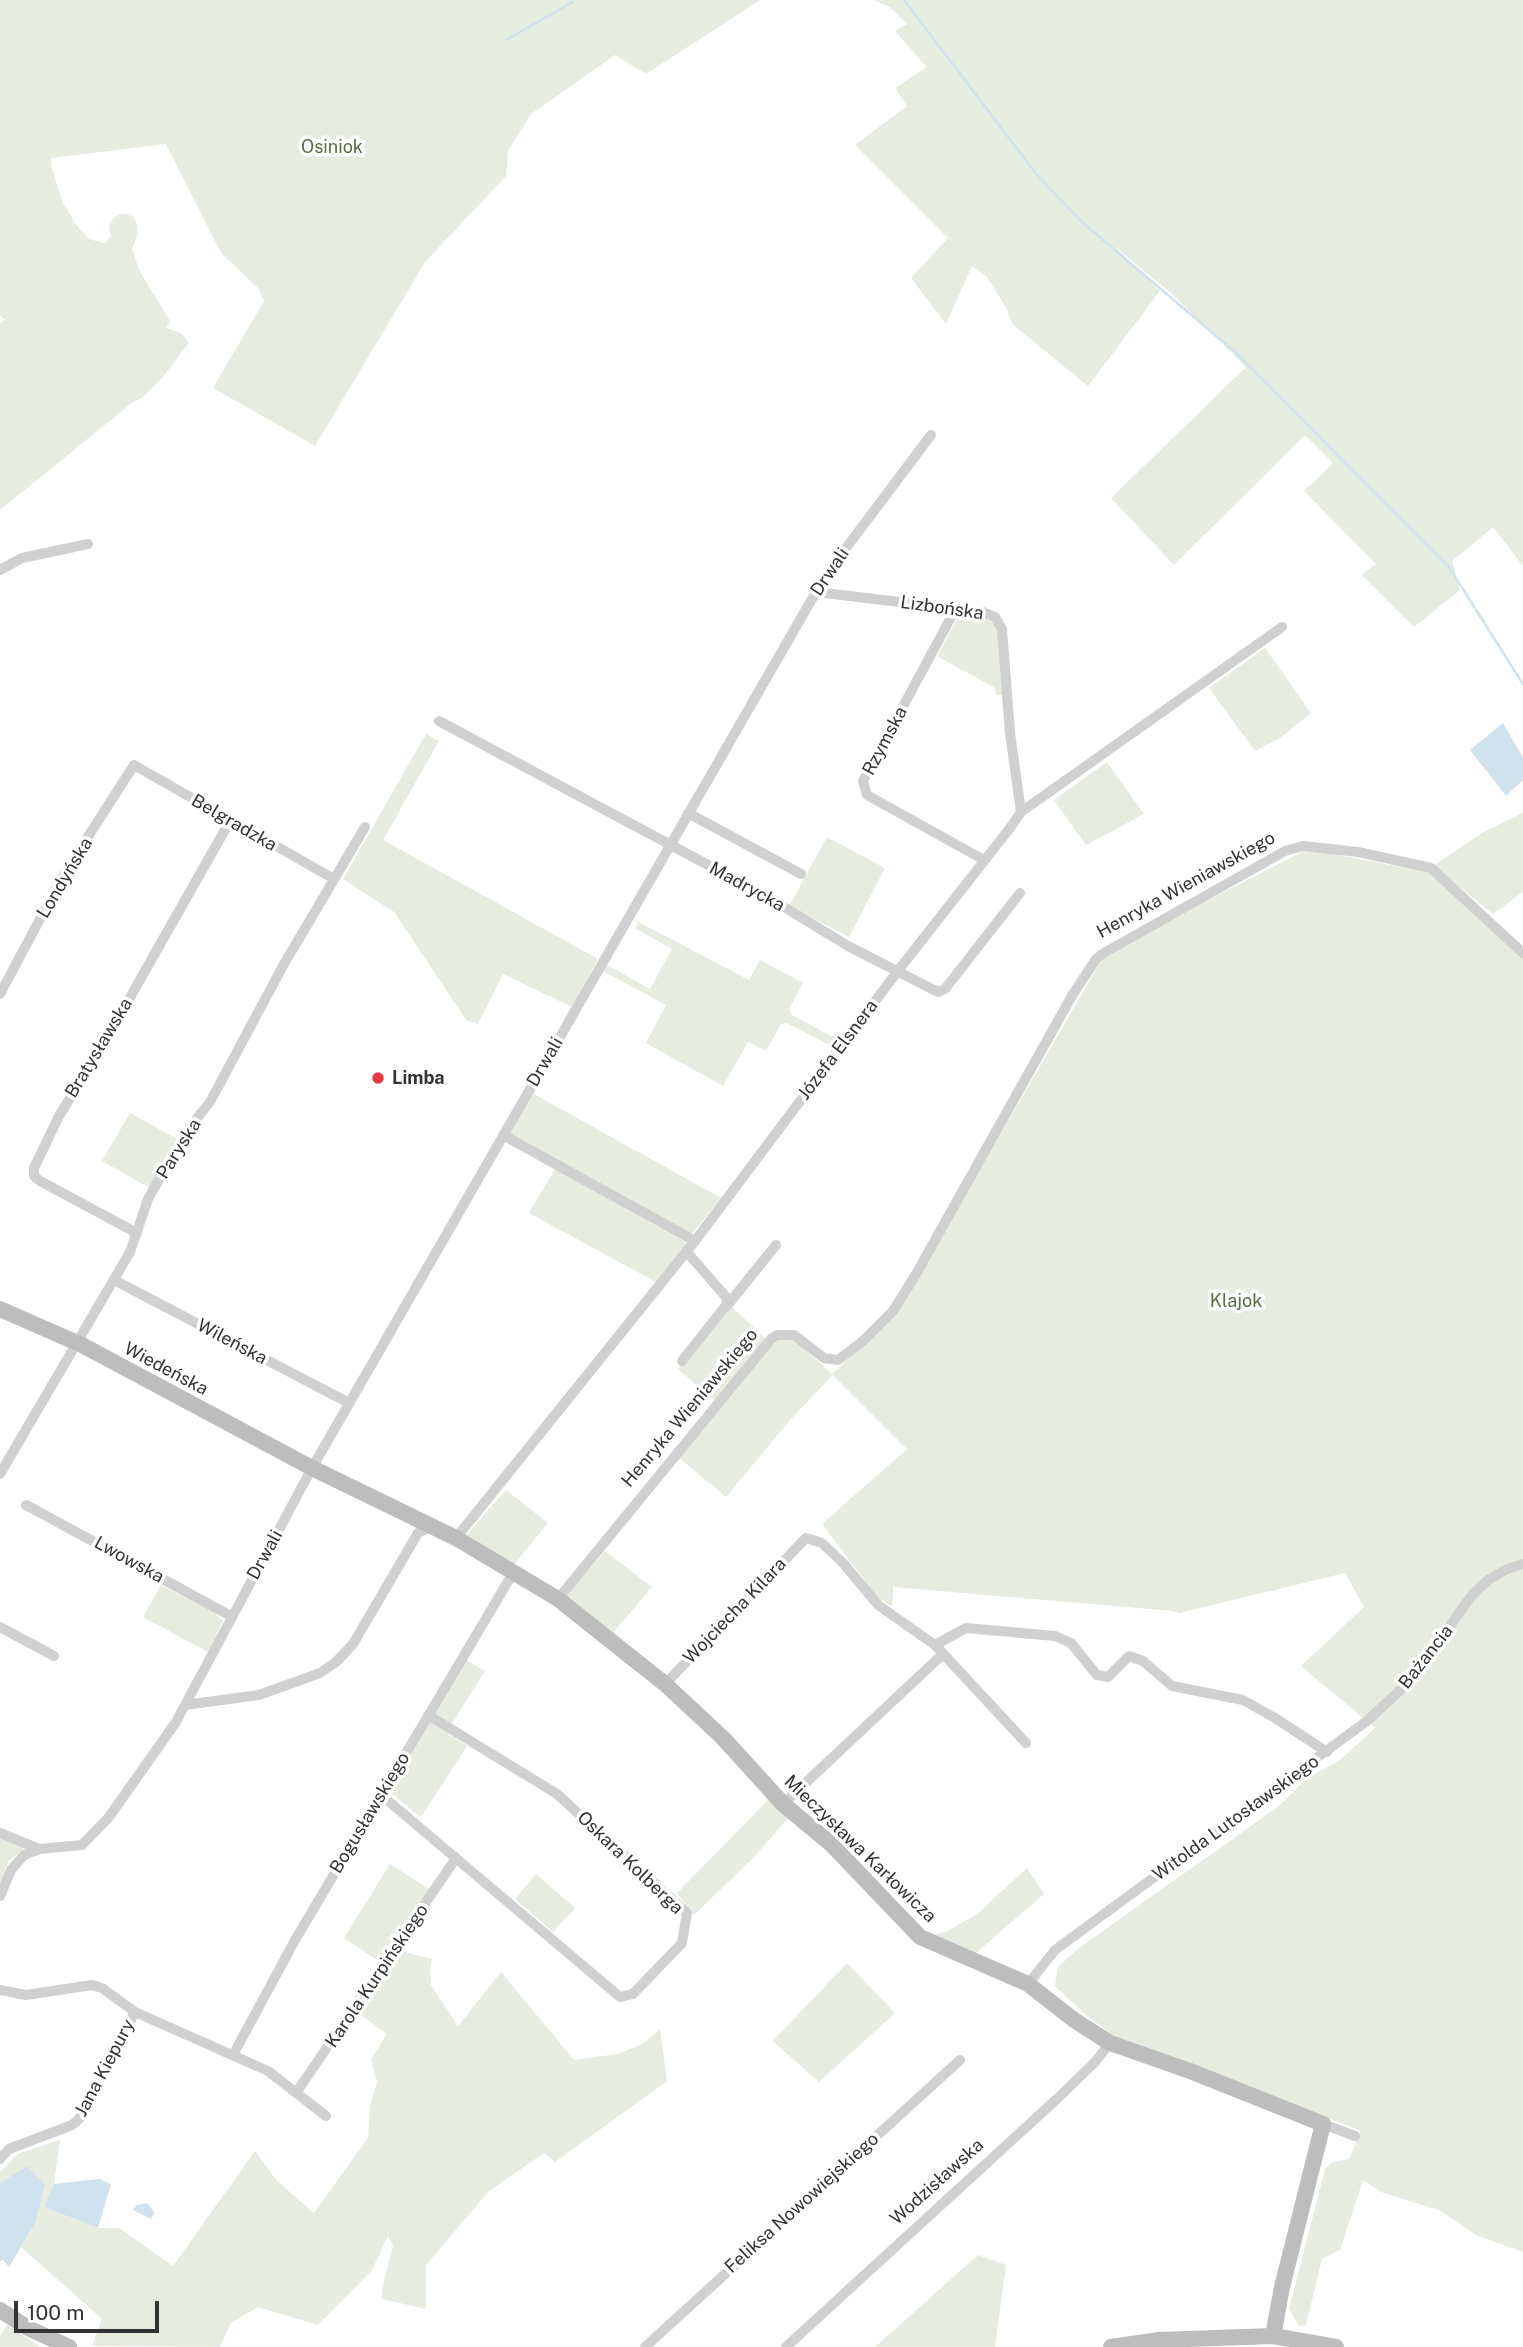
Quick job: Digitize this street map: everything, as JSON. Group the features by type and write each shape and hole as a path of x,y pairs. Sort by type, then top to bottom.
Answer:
{"street":[{"name":"Drwali","path":"185,1705 312,1468 816,592 931,435"},
{"path":"0,570 22,558 88,544"},
{"name":"Lizbońska","path":"816,592 956,608 989,613 995,617 1001,625 1010,733 1021,812"},
{"name":"Rzymska","path":"956,608 863,781 867,795 984,860"},
{"name":"Józefa Elsnera","path":"456,1538 695,1241 1021,812 1282,627"},
{"name":"Madrycka","path":"439,721 766,896 934,991 942,991 1020,893"},
{"name":"Belgradzka","path":"134,765 334,879"},
{"name":"Londyńska","path":"0,994 64,874 134,765"},
{"path":"688,813 801,874"},
{"name":"Bratysławska","path":"137,1233 40,1181 34,1176 34,1168 59,1116 103,1045 230,821"},
{"name":"Paryska","path":"0,1474 130,1252 148,1199 190,1128 210,1102 284,964 365,827"},
{"name":"Henryka Wieniawskiego","path":"558,1599 771,1339 786,1333 794,1335 824,1358 838,1360 863,1342 892,1311 916,1274 1096,958 1285,851 1303,846 1358,852 1432,868 1523,953"},
{"path":"503,1135 695,1241"},
{"path":"682,1361 776,1245"},
{"path":"686,1251 726,1297 726,1307"},
{"name":"Wileńska","path":"114,1280 349,1403"},
{"name":"Wiedeńska","path":"0,1309 76,1342 312,1468 430,1527"},
{"name":"Lwowska","path":"26,1505 231,1616"},
{"path":"0,1896 11,1870 24,1855 39,1849 82,1845 109,1817 185,1705 259,1695 320,1673 336,1662 353,1644 418,1533 430,1527 456,1538 558,1599"},
{"name":"Wojciecha Kilara","path":"665,1684 806,1538 822,1543 844,1564 878,1605 939,1650"},
{"name":"Bażancia","path":"1327,1752 1367,1721 1412,1679 1472,1595 1488,1580 1507,1569 1523,1564"},
{"name":"Bogusławskiego","path":"233,2055 295,1940 513,1573"},
{"name":"Mieczysława Karłowicza","path":"558,1599 665,1684 723,1738 783,1804 831,1844 920,1937 1028,1984 1074,2020 1110,2043 1323,2124"},
{"path":"0,1627 54,1656"},
{"name":"Witolda Lutosławskiego","path":"939,1650 966,1628 1055,1636 1071,1643 1097,1675 1108,1677 1129,1656 1143,1661 1172,1686 1243,1700 1327,1752 1055,1950 1028,1984"},
{"path":"783,1804 939,1650 1026,1743"},
{"name":"Oskara Kolberga","path":"380,1794 620,1997 633,1994 682,1943 687,1913 557,1794 428,1715"},
{"path":"0,1833 39,1849"},
{"name":"Karola Kurpińskiego","path":"296,2093 456,1858"},
{"path":"0,1990 26,1994 92,1984 102,1988 135,2012 268,2071 326,2116"},
{"name":"Jana Kiepury","path":"0,2160 9,2150 72,2125 79,2119 135,2012"},
{"name":"Wodzisławska","path":"786,2347 1059,2097 1096,2062 1110,2043"},
{"name":"Feliksa Nowowiejskiego","path":"645,2347 960,2060"},
{"path":"1273,2336 1282,2287 1323,2124 1355,2136"},
{"path":"0,2311 28,2328 69,2347"},
{"path":"1111,2347 1159,2340 1273,2336 1296,2343 1336,2347"}],"green space":[{"name":"Osiniok","path":"0,0 760,0 646,74 615,55 531,114 508,151 506,176 425,262 315,446 213,388 264,301 258,288 221,253 166,144 51,158 63,203 77,226 89,239 104,243 111,237 109,226 114,218 119,214 134,217 137,237 132,249 139,270 170,321 166,328 182,334 189,343 162,378 143,397 133,402 0,510 0,323 5,320 0,315"},
{"path":"874,0 1523,0 1523,566 1493,527 1452,561 1460,590 1414,627 1362,575 1376,564 1304,491 1333,463 1305,435 1174,565 1111,498 1246,367 1172,294 1114,246 1160,291 1088,386 1012,324 1007,309 987,277 972,266 946,324 911,278 948,238 855,145 907,106 895,88 927,67 895,31 907,24 890,7"},
{"path":"961,612 992,619 998,629 1002,695 996,695 995,688 937,656"},
{"path":"1265,648 1311,713 1280,738 1255,751 1209,688"},
{"path":"426,734 439,741 383,840 598,959 572,1007 503,974 478,1024 466,1020 394,912 343,879"},
{"path":"1107,762 1144,814 1086,845 1054,800"},
{"path":"1523,813 1523,892 1493,914 1433,866 1482,833"},
{"path":"827,837 885,868 849,937 789,906"},
{"name":"Klajok","path":"1308,849 1431,873 1523,957 1523,2252 1476,2235 1441,2211 1381,2192 1363,2180 1340,2250 1322,2259 1306,2325 1299,2326 1289,2309 1325,2169 1333,2162 1349,2159 1361,2131 1119,2040 1086,2015 1055,1986 1058,1967 1079,1948 1279,1806 1306,1779 1340,1760 1375,1728 1301,1666 1364,1607 1345,1573 1179,1613 893,1587 892,1607 878,1598 822,1524 907,1449 833,1375 790,1420 726,1497 677,1456 774,1343 791,1337 832,1374 897,1313 1102,959"},
{"path":"631,918 749,980 760,960 803,983 789,1009 792,1015 831,1036 839,1036 828,1049 828,1044 787,1023 781,1024 766,1051 748,1042 723,1086 646,1043 666,1005 603,971 607,965 650,989 672,949 635,928 638,923"},
{"path":"532,1093 721,1198 692,1234 509,1134"},
{"path":"130,1113 177,1139 150,1188 102,1161"},
{"path":"555,1169 687,1243 656,1282 529,1213"},
{"path":"731,1306 766,1339 715,1401 678,1369"},
{"path":"506,1490 548,1523 512,1567 463,1539"},
{"path":"605,1551 652,1587 612,1634 564,1598"},
{"path":"161,1585 214,1612 223,1621 208,1652 143,1617"},
{"path":"466,1660 485,1671 451,1725 434,1714"},
{"path":"429,1721 467,1746 421,1817 387,1790"},
{"path":"771,1797 791,1815 753,1858 694,1915 677,1893"},
{"path":"0,1838 24,1848 8,1862 0,1883"},
{"path":"390,1864 432,1891 383,1964 344,1938"},
{"path":"1027,1868 1044,1894 971,1957 934,1935 948,1931 977,1914"},
{"path":"536,1874 575,1908 553,1932 515,1899"},
{"path":"401,1951 432,1959 431,1985 458,2026 501,1972 574,2060 618,2054 643,2044 660,2029 667,2081 555,2162 544,2153 489,2191 426,2265 426,2309 382,2299 393,2246 388,2236 372,2270 318,2325 258,2307 231,2323 220,2347 92,2346 102,2319 21,2247 35,2223 27,2166 0,2183 0,2172 18,2154 60,2140 54,2184 44,2207 98,2228 119,2228 173,2266 255,2151 277,2181 314,2213 368,2138 370,2106 377,2082 371,2059 387,2034 357,2012"},
{"path":"847,1963 895,2013 819,2082 773,2041"},
{"path":"978,2255 1006,2265 995,2347 875,2347"},
{"path":"7,2325 40,2347 0,2347 0,2336"}],"water":[{"path":"1503,723 1523,757 1523,780 1506,796 1470,750"},
{"path":"27,2166 45,2184 35,2223 9,2267 3,2260 0,2261 0,2183"},
{"path":"99,2179 111,2184 98,2228 44,2207 54,2184"},
{"path":"147,2203 155,2213 151,2219 133,2210 137,2205"}],"waterway":[{"path":"904,0 1037,175 1082,222 1235,352 1449,567 1523,684"},
{"path":"506,40 573,2"}],"place":[{"name":"Limba","path":"378,1078"}]}
